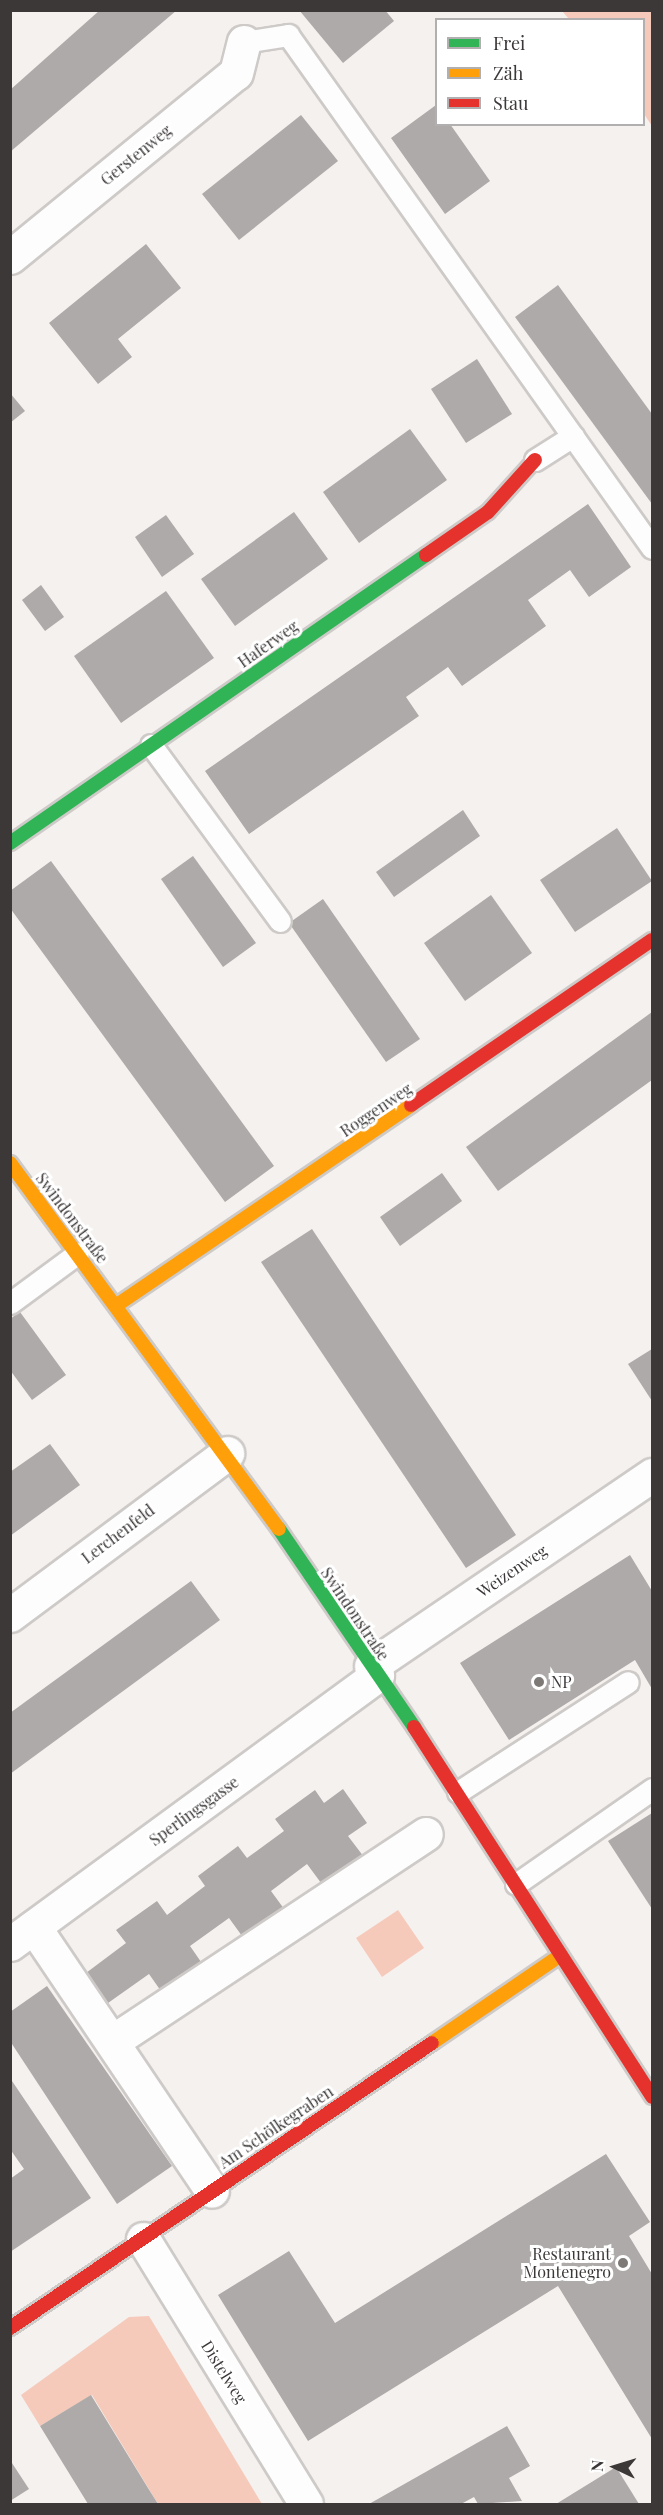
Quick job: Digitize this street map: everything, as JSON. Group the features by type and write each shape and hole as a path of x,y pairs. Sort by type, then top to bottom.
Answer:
{"street":[{"name":"Gerstenweg","path":"10,257 236,73 244,42"},
{"name":"Haferweg","path":"10,843 488,512 535,460"},
{"name":"Roggenweg","path":"117,1305 652,940"},
{"name":"Swindonstraße","path":"10,1163 227,1453 458,1792 652,2097"},
{"name":"Lerchenfeld","path":"10,1615 227,1453"},
{"name":"Weizenweg","path":"374,1671 652,1475"},
{"name":"Sperlingsgasse","path":"22,1936 374,1671"},
{"path":"113,2041 426,1834"},
{"path":"22,1936 113,2041 212,2191"},
{"name":"Am Schölkegraben","path":"10,2328 561,1956"},
{"name":"Distelweg","path":"142,2239 306,2505"}],"lane":[{"path":"244,42 288,35 652,548"},
{"path":"535,460 573,436"},
{"path":"151,745 280,921"},
{"path":"10,1303 78,1252"},
{"path":"458,1792 628,1682"},
{"path":"516,1884 652,1789"}],"shaded area":[{"path":"562,11 652,11 652,126 645,116 645,18 568,18"},
{"path":"398,1910 424,1948 382,1977 356,1938"},
{"path":"149,2316 262,2504 158,2504 92,2395 40,2426 21,2395 129,2317"}],"building":[{"path":"100,10 177,10 10,152 10,90"},
{"path":"299,10 385,10 394,21 343,63"},
{"path":"435,106 435,126 451,126 490,181 445,214 391,138"},
{"path":"301,115 338,161 239,240 202,194"},
{"path":"146,244 181,288 118,339 132,357 98,384 49,323"},
{"path":"558,285 652,414 652,504 515,317"},
{"path":"477,359 512,414 466,443 431,389"},
{"path":"10,393 25,411 10,423"},
{"path":"410,429 447,480 359,543 323,492"},
{"path":"588,504 631,567 589,597 570,570 528,600 546,626 462,686 448,667 406,697 419,716 249,834 205,771"},
{"path":"294,512 328,559 235,626 201,579"},
{"path":"166,515 194,554 162,577 135,537"},
{"path":"41,585 64,617 45,631 22,600"},
{"path":"166,591 214,658 121,723 74,656"},
{"path":"463,810 480,836 394,897 376,872"},
{"path":"617,828 652,881 575,932 540,880"},
{"path":"193,856 256,943 223,967 161,879"},
{"path":"51,861 274,1166 225,1202 10,908 10,891"},
{"path":"491,895 532,953 465,1001 424,943"},
{"path":"323,899 420,1039 386,1062 289,923"},
{"path":"652,1012 652,1080 498,1191 466,1147"},
{"path":"442,1173 462,1201 400,1246 380,1217"},
{"path":"312,1229 516,1535 466,1568 261,1262"},
{"path":"20,1312 66,1375 32,1400 10,1370 10,1319"},
{"path":"652,1349 652,1401 628,1364"},
{"path":"50,1444 80,1485 10,1536 10,1472"},
{"path":"630,1555 652,1591 652,1689 635,1660 509,1740 460,1663"},
{"path":"191,1581 220,1620 10,1774 10,1713"},
{"path":"343,1789 367,1823 348,1836 367,1861 327,1891 307,1864 271,1891 290,1917 250,1947 229,1918 190,1946 208,1972 168,2001 149,1974 108,2003 86,1973 126,1943 116,1930 157,1901 167,1915 205,1886 198,1876 238,1846 247,1858 284,1831 275,1819 315,1790 324,1803"},
{"path":"652,1813 652,1909 608,1841"},
{"path":"47,1986 172,2166 117,2204 10,2041 10,2012"},
{"path":"10,2078 91,2198 10,2252 10,2179 24,2169 10,2149"},
{"path":"606,2154 650,2222 629,2236 652,2274 652,2439 558,2286 308,2441 218,2295 289,2251 335,2323"},
{"path":"91,2395 158,2504 88,2504 40,2426"},
{"path":"507,2426 530,2466 509,2478 522,2501 478,2504 474,2497 461,2504 369,2504"},
{"path":"10,2460 29,2489 10,2501"},
{"path":"616,2467 639,2504 556,2504"}],"traffic: fast":[{"path":"10,843 426,555"},
{"path":"279,1529 414,1727"}],"traffic: slow":[{"path":"117,1305 411,1105"},
{"path":"10,1163 279,1529"},
{"path":"432,2043 561,1955"}],"traffic: jam":[{"path":"426,555 488,512 535,460"},
{"path":"411,1105 652,940"},
{"path":"414,1727 652,2097"},
{"path":"10,2328 432,2043"}],"place":[{"name":"NP","path":"539,1682"},
{"name":"Restaurant Montenegro","path":"623,2263"}]}
